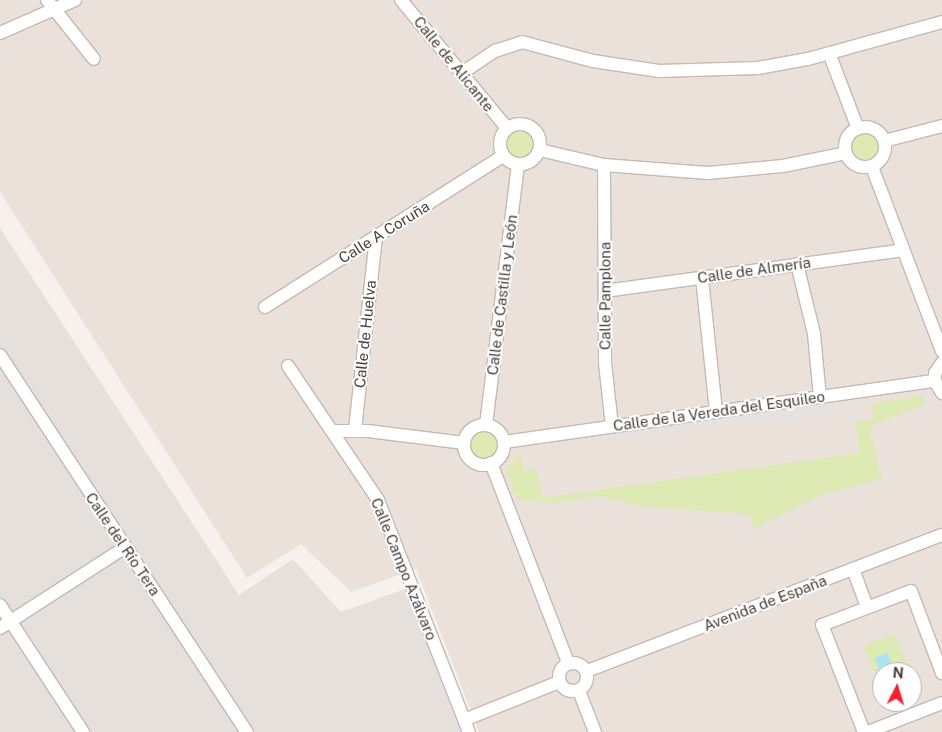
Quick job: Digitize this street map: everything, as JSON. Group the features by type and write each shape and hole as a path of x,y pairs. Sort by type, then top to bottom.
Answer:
{"street":[{"path":"0,33 50,5 75,0"},
{"name":"Calle de Alicante","path":"401,0 507,128"},
{"path":"50,5 94,59"},
{"path":"462,73 495,51 522,42 620,66 686,72 758,68 829,53 942,22"},
{"path":"829,53 858,129"},
{"path":"516,123 527,124 536,130 541,140 540,150 536,158 518,165 503,156 501,136 507,128 516,123"},
{"path":"884,142 942,126"},
{"path":"869,128 878,132 884,142 885,152 880,161 872,167 861,167 851,162 846,153 848,139 858,129 869,128"},
{"path":"540,150 604,166 708,173 774,168 846,153"},
{"name":"Calle A Coruña","path":"265,307 503,156"},
{"name":"Calle de Castilla y León","path":"486,425 518,165"},
{"name":"Calle Pamplona","path":"604,166 606,363 612,426"},
{"path":"872,167 942,351"},
{"name":"Calle de Huelva","path":"355,430 376,237"},
{"name":"Calle de Almería","path":"605,291 903,250"},
{"path":"797,264 814,334 820,397"},
{"path":"702,278 716,412"},
{"name":"Calle del Río Tera","path":"0,355 124,548 247,732"},
{"path":"942,363 935,373 934,381 942,393"},
{"name":"Calle Campo Azálvaro","path":"288,366 378,500 469,732"},
{"name":"Calle de la Vereda del Esquileo","path":"504,442 934,381"},
{"path":"486,425 494,428 504,442 503,450 492,463 482,464 472,460 464,443 468,433 476,427 486,425"},
{"path":"332,431 355,430 464,443"},
{"path":"492,463 568,662"},
{"name":"Avenida de España","path":"588,672 942,535"},
{"path":"5,625 124,548"},
{"path":"853,569 867,607"},
{"path":"864,732 822,625 912,592 942,674"},
{"path":"0,605 5,625 84,732"},
{"path":"568,662 580,663 588,672 587,683 579,691 567,691 559,682 559,671 568,662"},
{"path":"464,720 559,682"},
{"path":"579,691 595,732"},
{"path":"868,732 942,703"}],"shaded area":[{"path":"0,0 942,0 942,732 479,732 416,569 351,592 301,544 247,578 0,192"},
{"path":"0,228 239,595 293,559 341,612 405,589 461,732 0,732"},
{"path":"854,403 855,412 535,446 534,437"}],"green space":[{"path":"520,129 531,133 535,144 531,155 520,159 509,155 505,144 509,133"},
{"path":"865,132 876,136 880,147 876,158 865,162 854,158 850,147 854,136"},
{"path":"922,395 924,404 869,427 882,479 828,492 754,529 748,514 647,507 599,496 555,503 517,500 506,471 520,453 522,471 536,469 542,498 860,453 855,422 873,420 872,404"},
{"path":"484,430 495,434 499,445 495,456 484,460 473,456 469,445 473,434"},
{"path":"895,634 906,662 872,662 872,668 863,646"}],"water":[{"path":"887,653 890,662 876,662 875,658"}]}
